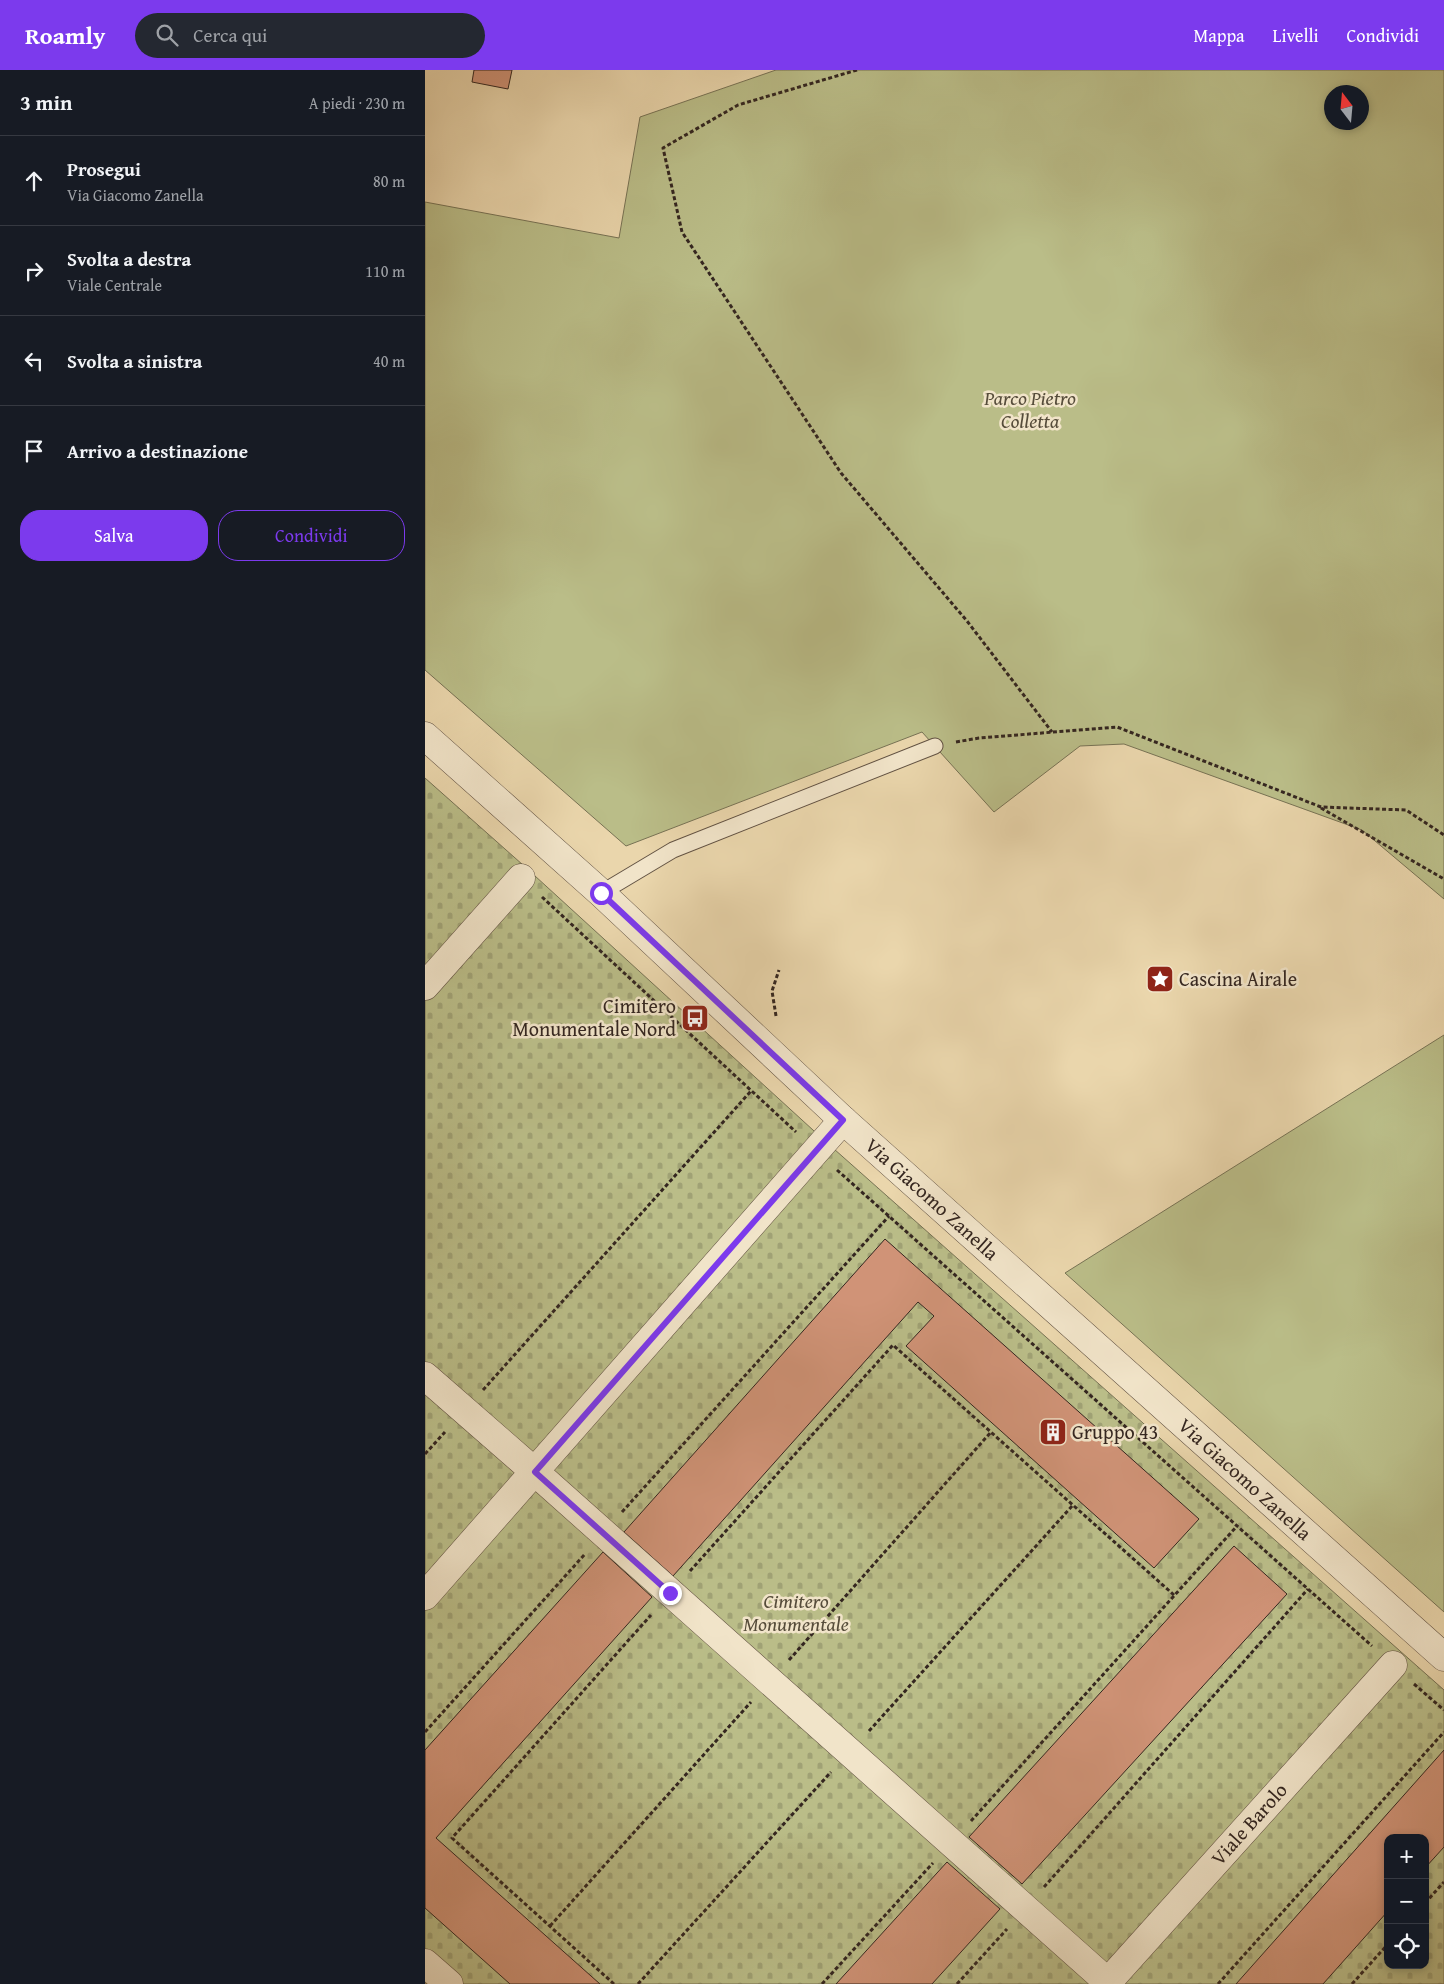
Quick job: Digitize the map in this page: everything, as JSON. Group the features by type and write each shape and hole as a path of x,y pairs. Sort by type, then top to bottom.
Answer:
{"street":[{"name":"Via Giacomo Zanella","path":"425,736 601,893 843,1120 1444,1656"},
{"path":"425,986 521,878"},
{"path":"425,1596 843,1120"},
{"path":"425,1376 1108,1983"},
{"name":"Viale Barolo","path":"1108,1983 1393,1665"},
{"path":"425,1963 449,1984"}],"lane":[{"path":"601,893 673,850 935,746"}],"path":[{"path":"857,70 738,105 663,148 683,232 841,473 967,621 1052,732"},
{"path":"935,746 979,738 1117,727 1321,807 1444,879"},
{"path":"1321,807 1406,810 1444,835"},
{"path":"521,878 816,1151 1444,1710"},
{"path":"425,1454 751,1091"},
{"path":"425,1732 889,1216"},
{"path":"614,1984 452,1838 893,1345 1174,1595"},
{"path":"822,1984 1237,1526"},
{"path":"957,1984 1308,1589"},
{"path":"1219,1984 1444,1732"},
{"path":"1429,1899 1444,1882"},
{"path":"1352,1984 1384,1948"}],"green space":[{"name":"Parco Pietro Colletta","path":"776,70 1444,70 1444,899 1362,830 1124,744 1080,746 994,812 922,732 626,846 425,670 425,202 619,238 640,117"},
{"name":"Cimitero Monumentale","path":"425,778 825,1141 1444,1690 1444,1984 425,1984"},
{"path":"1444,1035 1444,1612 1065,1273"}],"building":[{"path":"474,70 512,70 508,89 472,82"},
{"name":"Gruppo 43","path":"885,1239 1199,1519 1154,1568 906,1346 934,1316 918,1302 673,1576 624,1532"},
{"path":"1234,1546 1287,1594 1022,1884 969,1837"},
{"path":"603,1552 652,1597 436,1838 600,1984 510,1984 425,1908 425,1750"},
{"path":"1444,1750 1444,1847 1429,1864 1429,1834 1384,1834 1384,1915 1323,1984 1236,1984"},
{"path":"947,1862 1000,1909 932,1984 836,1984"}],"place":[{"name":"Cascina Airale","path":"1160,979"},
{"name":"Cimitero Monumentale Nord","path":"695,1018"},
{"name":"Gruppo 43","path":"1053,1432"}],"route":[{"path":"601,893 843,1120 535,1472 670,1593"}]}
